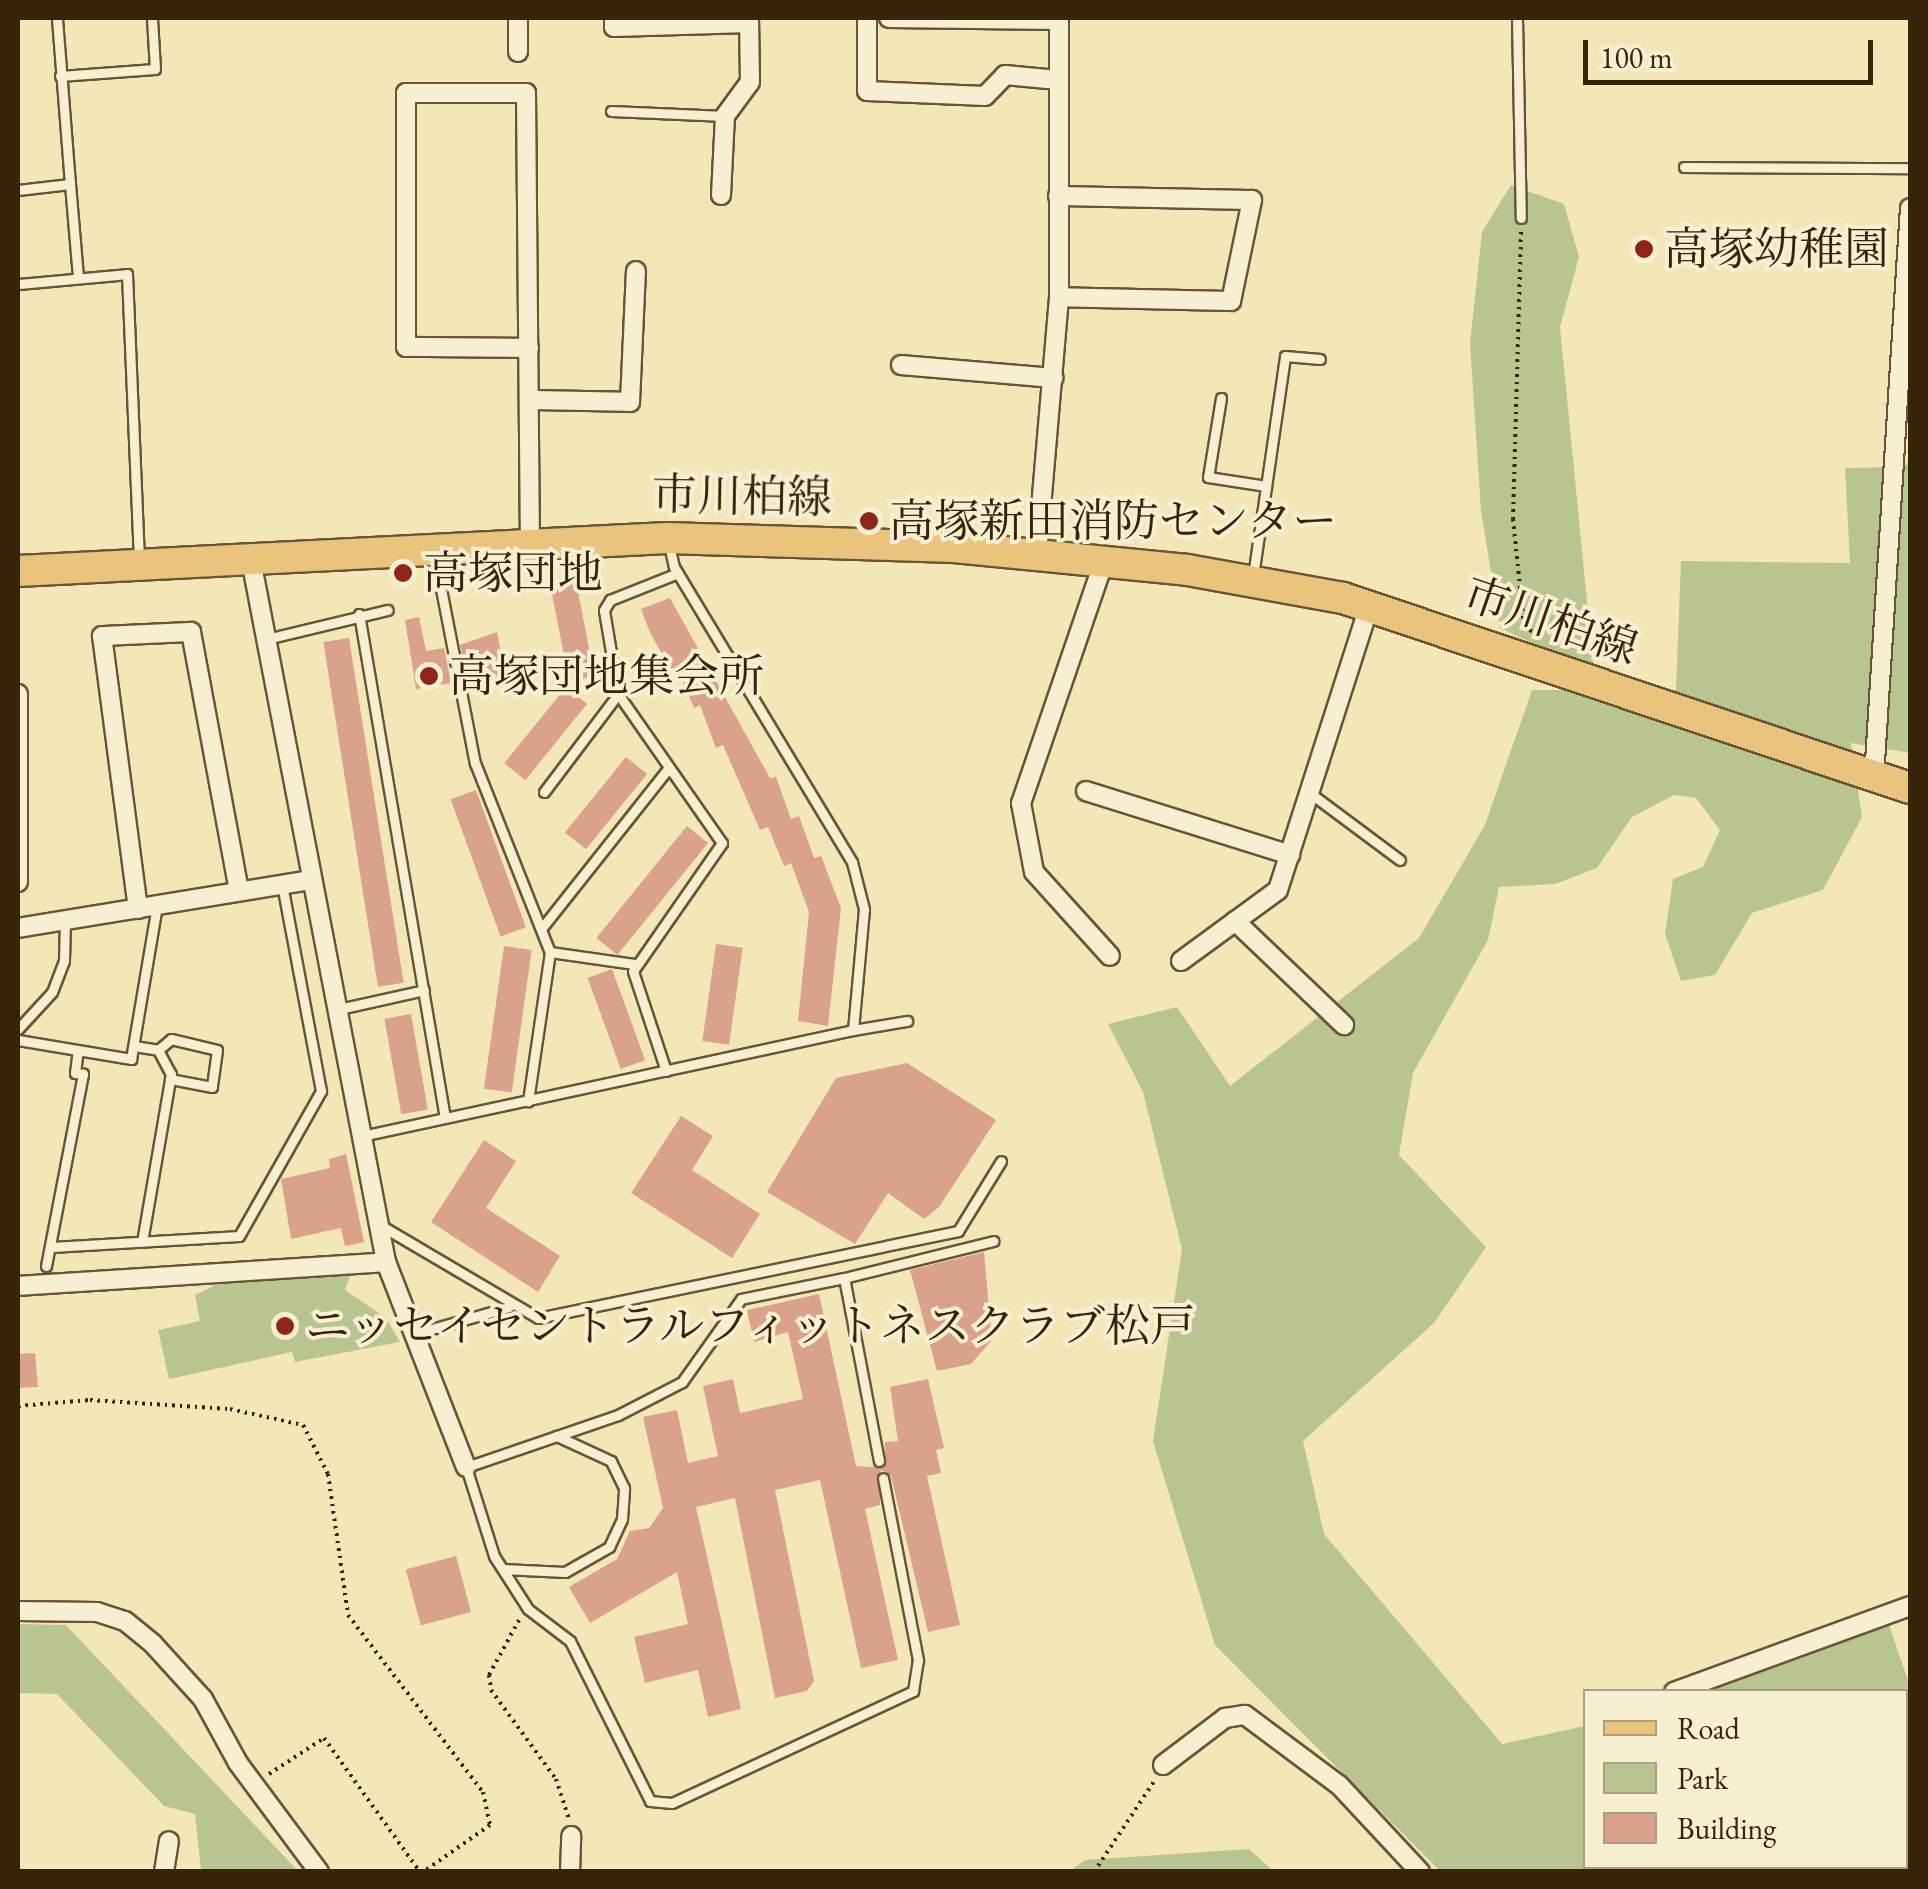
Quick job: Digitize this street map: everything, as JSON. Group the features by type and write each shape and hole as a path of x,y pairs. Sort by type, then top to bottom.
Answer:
{"main road":[{"name":"市川柏線","path":"18,571 667,538 1037,554 1104,561 1252,579 1369,606 1910,788"}],"street":[{"path":"518,18 518,52"},
{"path":"614,18 614,27 749,20 750,82 725,116 721,195"},
{"path":"867,18 867,91 985,96 1005,76 1058,80"},
{"path":"890,18 1059,18 1058,297 1037,554"},
{"path":"529,348 406,347 406,92 526,93 529,348 530,542"},
{"path":"1058,196 1252,200 1231,301 1058,297"},
{"path":"1874,778 1910,208"},
{"path":"529,400 630,402 636,271"},
{"path":"901,365 1053,378"},
{"path":"251,560 386,1262 466,1467"},
{"path":"1104,561 1021,803 1034,872 1110,956"},
{"path":"1181,961 1278,890 1369,606"},
{"path":"147,908 102,636 191,632 239,890"},
{"path":"18,694 18,882"},
{"path":"1086,791 1290,855"},
{"path":"18,928 310,880"},
{"path":"1235,922 1344,1024"},
{"path":"18,1286 386,1262"},
{"path":"1682,1689 1910,1606"},
{"path":"18,1611 84,1611 125,1621 203,1699 253,1784 319,1872"},
{"path":"1163,1765 1225,1718 1246,1715 1339,1785 1420,1872"},
{"path":"570,1872 571,1836"},
{"path":"164,1872 169,1840"}],"lane":[{"path":"57,18 78,278"},
{"path":"60,76 156,69 152,18"},
{"path":"1516,18 1521,218"},
{"path":"611,112 725,116"},
{"path":"1684,166 1910,168"},
{"path":"18,190 70,184"},
{"path":"18,284 126,274 140,564"},
{"path":"1252,579 1285,356 1320,359"},
{"path":"1221,398 1208,478 1266,486"},
{"path":"667,538 678,573 852,862 864,909 853,1030"},
{"path":"434,550 475,763 550,952 528,1100"},
{"path":"634,964 722,843 618,694 604,610 610,600 678,573"},
{"path":"266,638 388,610"},
{"path":"360,614 446,1118"},
{"path":"544,792 618,694"},
{"path":"541,929 668,770"},
{"path":"1310,793 1400,860"},
{"path":"52,1248 238,1236 320,1091 282,884"},
{"path":"18,1040 132,1059 147,908"},
{"path":"18,1028 52,992 64,960 65,921"},
{"path":"550,952 634,964"},
{"path":"634,964 666,1071"},
{"path":"335,1010 424,990"},
{"path":"359,1136 907,1021"},
{"path":"158,1050 170,1039 217,1050 212,1087 170,1079"},
{"path":"134,1046 158,1050"},
{"path":"46,1266 82,1074 75,1072 78,1050"},
{"path":"142,1242 170,1079 158,1050"},
{"path":"378,1224 509,1306 538,1318 958,1231 1001,1161"},
{"path":"882,1478 918,1660 912,1691 672,1803 650,1801 570,1641 528,1609 503,1569 466,1467 557,1436 682,1382 741,1299 994,1241"},
{"path":"844,1278 879,1461"},
{"path":"414,1334 509,1306"},
{"path":"503,1569 565,1572 609,1547 622,1518 624,1488 611,1461 557,1436"}],"path":[{"path":"1521,218 1513,519 1524,625 1540,638"},
{"path":"18,1406 90,1400 230,1409 304,1424 328,1474 348,1615 483,1792 490,1826 421,1872 324,1738 253,1784"},
{"path":"528,1609 504,1636 491,1690 556,1779 571,1836"},
{"path":"1094,1872 1163,1765"}],"green space":[{"path":"1511,185 1564,204 1579,257 1560,327 1594,672 1500,628 1481,511 1470,343 1482,232"},
{"path":"1910,459 1910,753 1851,743 1862,817 1823,890 1752,913 1715,975 1681,981 1665,934 1673,879 1703,867 1720,830 1696,798 1674,795 1632,817 1597,868 1555,884 1499,887 1488,940 1413,1073 1399,1155 1486,1247 1434,1323 1303,1441 1324,1534 1502,1744 1583,1726 1583,1869 1588,1869 1440,1871 1215,1645 1153,1441 1182,1249 1143,1092 1108,1024 1177,1007 1230,1086 1419,938 1485,825 1532,690 1676,690 1681,561 1850,563 1845,468 1904,467"},
{"name":"ニッセイセントラルフィットネスクラブ松戸","path":"324,1269 350,1275 345,1290 386,1318 400,1342 295,1362 292,1352 169,1379 158,1330 200,1321 195,1295 242,1272"},
{"path":"1888,1622 1910,1686 1910,1799 1908,1689 1714,1689"},
{"path":"18,1624 66,1625 298,1871 201,1871 195,1814 164,1806 57,1694 18,1693"},
{"path":"1249,1849 1273,1871 1070,1871 1085,1860"}],"building":[{"path":"576,581 595,676 569,681 550,586"},
{"path":"670,598 770,778 776,777 791,819 799,816 814,858 821,856 841,908 828,1026 798,1021 809,912 791,863 784,866 768,827 760,830 723,745 716,748 700,705 694,708 677,667 670,669 641,609"},
{"path":"419,617 426,651 444,648 451,683 416,689 405,620"},
{"path":"497,632 505,676 467,680 460,645"},
{"path":"349,638 404,983 378,987 323,642"},
{"path":"566,687 587,704 525,780 504,763"},
{"path":"626,757 647,774 586,849 565,832"},
{"path":"476,790 526,927 501,936 451,799"},
{"path":"687,826 708,843 617,955 596,938"},
{"path":"716,944 743,948 729,1045 702,1041"},
{"path":"504,946 532,950 512,1092 484,1089"},
{"path":"612,969 645,1060 621,1069 588,978"},
{"path":"411,1014 428,1110 401,1114 384,1019"},
{"path":"907,1063 996,1120 939,1207 924,1219 888,1193 855,1244 767,1192 836,1078"},
{"path":"681,1116 713,1136 692,1170 760,1214 732,1258 631,1193"},
{"path":"484,1140 516,1161 486,1208 560,1256 538,1292 431,1222"},
{"path":"346,1154 364,1242 345,1246 341,1228 291,1239 281,1179 330,1168 329,1159"},
{"path":"984,1252 992,1340 971,1364 937,1371 910,1270"},
{"path":"819,1294 856,1466 884,1468 885,1442 898,1441 890,1387 928,1379 944,1448 936,1450 941,1473 927,1476 960,1625 928,1632 891,1476 881,1470 880,1505 865,1509 898,1660 861,1668 820,1480 775,1490 814,1681 807,1691 775,1698 735,1498 696,1507 741,1709 708,1717 698,1670 645,1683 634,1637 688,1624 677,1572 590,1623 569,1587 617,1559 630,1531 649,1528 663,1508 643,1417 677,1410 688,1463 718,1456 703,1386 733,1379 740,1413 803,1399 788,1332 754,1342 747,1310"},
{"path":"35,1353 38,1387 18,1388 18,1354"},
{"path":"456,1556 471,1612 421,1625 406,1569"}],"place":[{"name":"高塚幼稚園","path":"1644,249"},
{"name":"高塚新田消防センター","path":"869,521"},
{"name":"高塚団地","path":"403,573"},
{"name":"高塚団地集会所","path":"429,676"},
{"name":"ニッセイセントラルフィットネスクラブ松戸","path":"285,1326"}]}
